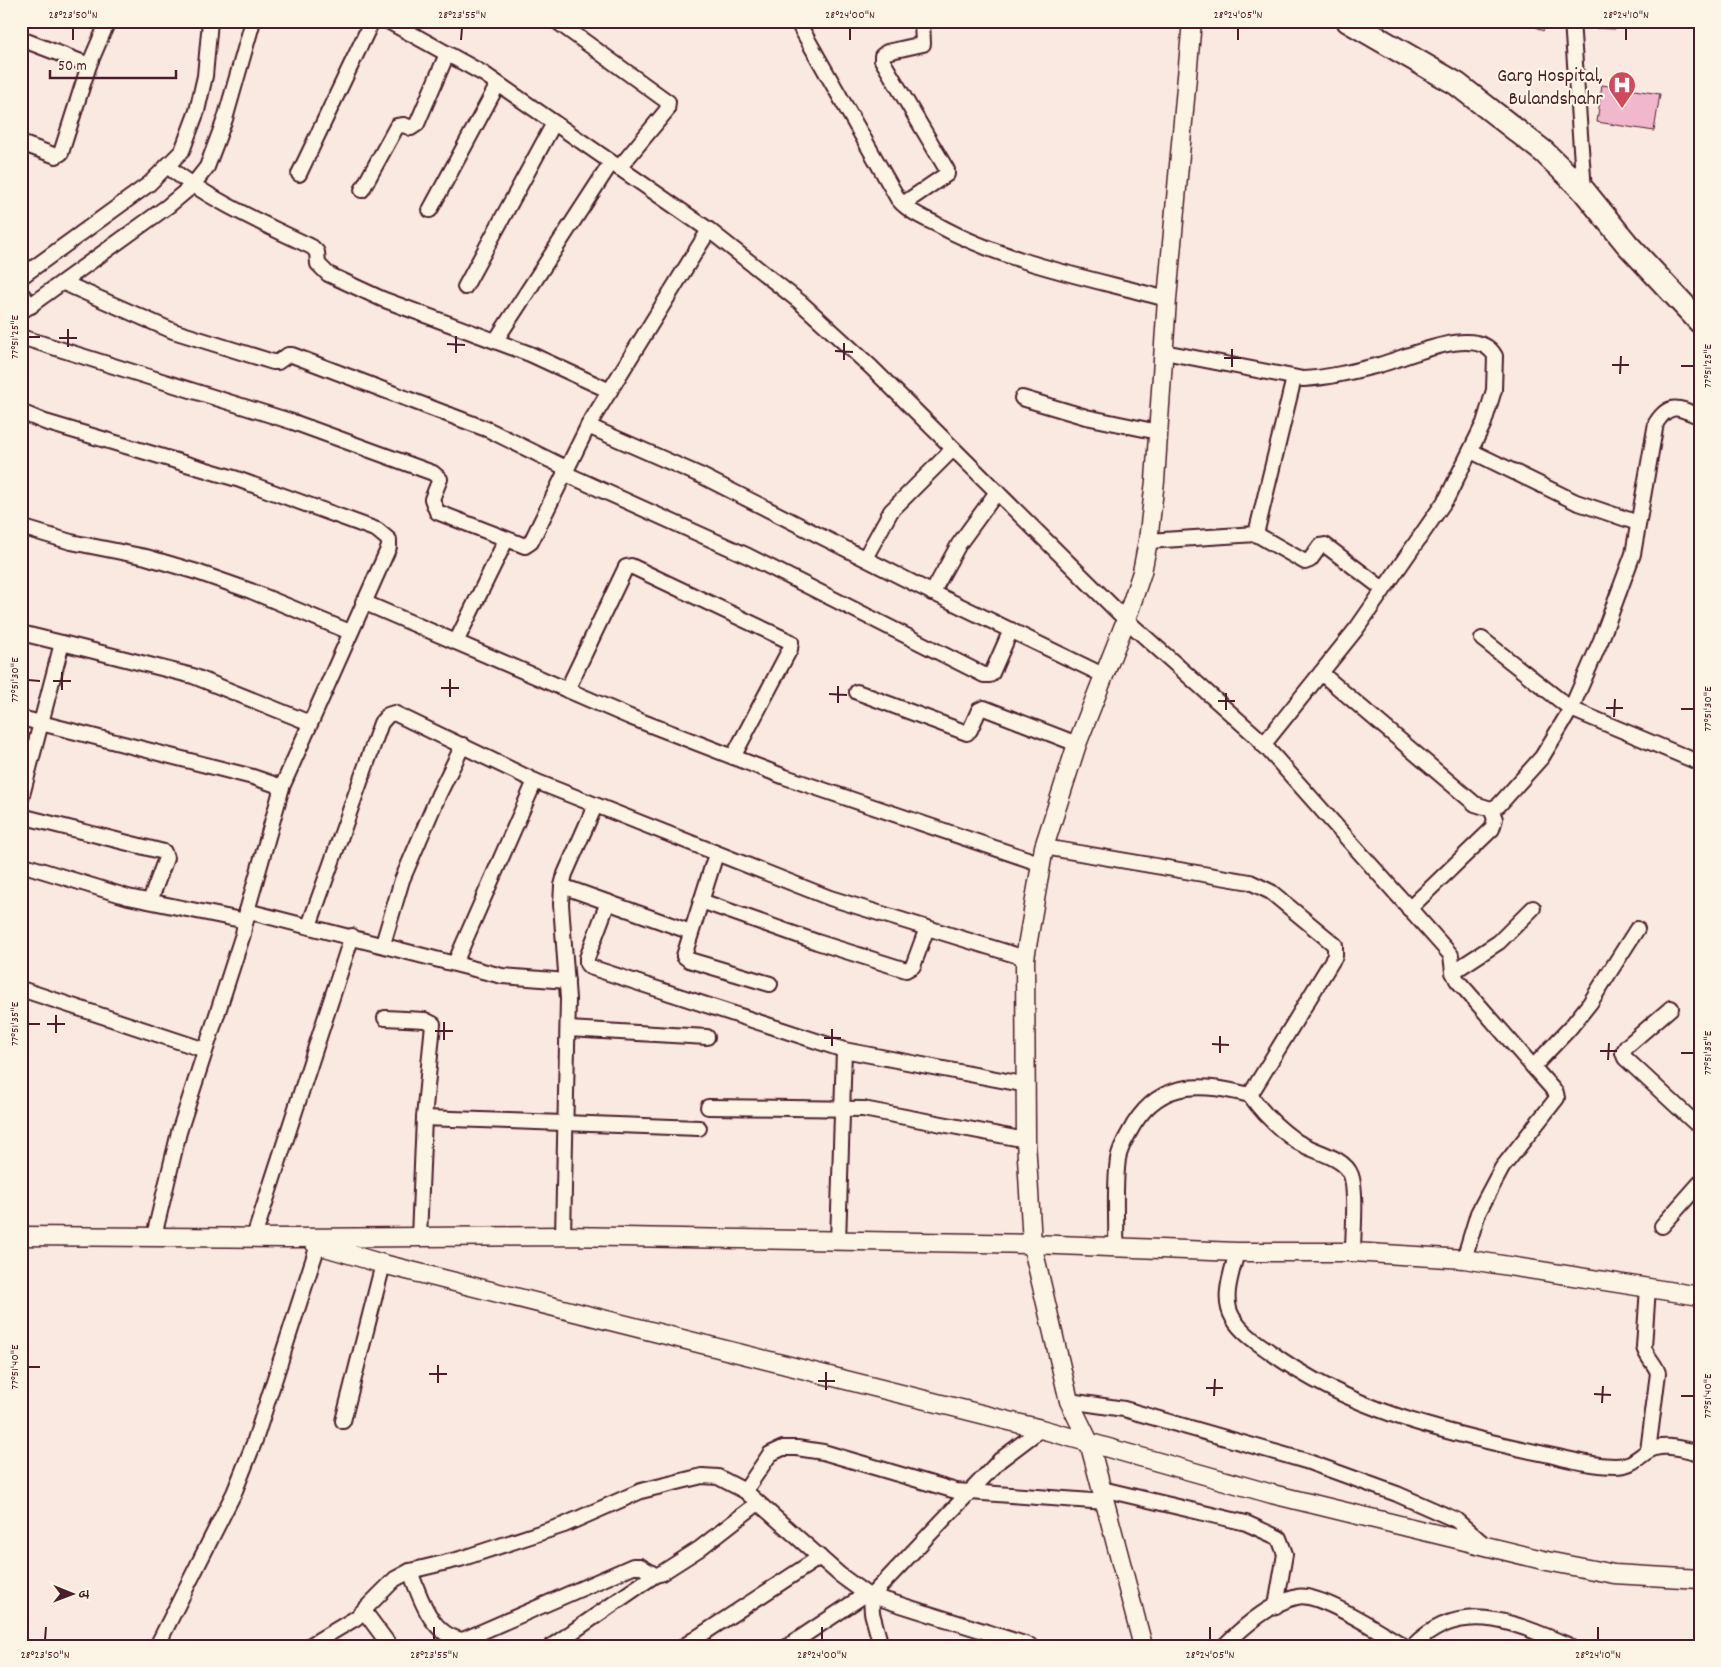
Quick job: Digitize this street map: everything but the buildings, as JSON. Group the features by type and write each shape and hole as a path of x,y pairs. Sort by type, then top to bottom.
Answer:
{"main road":[{"path":"1348,21 1457,84 1583,181 1627,244 1700,322"},
{"path":"1375,21 1464,73 1534,126 1583,181 1700,302"}],"street":[{"path":"21,143 56,156 61,153 90,66 108,21"},
{"path":"21,277 139,192 182,151 197,111 205,76 210,21"},
{"path":"21,293 26,309 192,186 207,167 225,119 253,21"},
{"path":"299,174 372,21"},
{"path":"388,21 498,84 709,230 800,302 870,367 1126,620 1263,745 1451,955 1453,972 1556,1093 1557,1101 1530,1131 1502,1168 1478,1213 1464,1259"},
{"path":"797,21 903,204 947,230 991,250 1167,299"},
{"path":"903,204 946,174 947,170 882,56 888,52 923,44 922,21"},
{"path":"1143,1646 1089,1442 1068,1401 1032,1244 1026,1140 1025,958 1041,855 1077,744 1126,620 1142,572 1148,541 1192,21"},
{"path":"1572,21 1583,181"},
{"path":"496,340 615,166 667,110 668,102 559,23"},
{"path":"21,39 90,66"},
{"path":"362,190 397,126 404,125 411,128 417,124 448,54"},
{"path":"430,210 498,84"},
{"path":"465,287 554,123"},
{"path":"167,166 192,186 228,207 312,247 317,252 318,264 328,274 382,300 496,340 610,391"},
{"path":"21,337 155,377 293,422 433,473 440,479 432,499 437,512 521,546 529,546 588,426 709,230"},
{"path":"64,282 173,331 273,362 278,362 288,355 489,430 565,470 756,560 984,674 990,675 992,673 1011,630"},
{"path":"1164,352 1294,378 1316,379 1380,365 1440,345 1462,342 1487,346 1495,356 1494,390 1484,424 1446,498 1357,628 1263,745"},
{"path":"1256,534 1294,378"},
{"path":"1022,398 1077,415 1158,432"},
{"path":"1320,673 1475,804 1491,809 1499,805 1542,757 1571,709 1619,593 1632,554 1656,423 1663,412 1671,408 1681,408 1700,417"},
{"path":"21,412 45,422 236,479 385,534 389,540 389,547 282,787 238,952 204,1050 179,1132 154,1236"},
{"path":"588,426 702,476 932,593 1103,675"},
{"path":"866,558 891,511 953,448"},
{"path":"1471,451 1567,499 1638,523"},
{"path":"932,593 958,544 997,492"},
{"path":"21,527 71,542 146,557 197,572 250,590 350,632"},
{"path":"1148,541 1256,534 1305,562 1310,560 1320,546 1325,545 1384,589"},
{"path":"456,642 506,540"},
{"path":"567,690 626,567 631,566 790,642 790,649 733,757"},
{"path":"363,602 567,690 785,777 1041,855 1250,882 1270,892 1335,945 1335,956 1250,1095"},
{"path":"21,633 193,676 310,723"},
{"path":"1482,639 1571,709 1700,763"},
{"path":"21,800 62,643"},
{"path":"857,692 964,732 970,730 979,710 984,708 1077,744"},
{"path":"309,926 381,723 388,715 394,713 404,716 535,781 716,854 830,898 1025,958"},
{"path":"21,718 253,777 282,787"},
{"path":"383,944 402,880 427,820 463,745"},
{"path":"455,963 535,781"},
{"path":"563,1236 564,1122 568,1029 567,981 561,904 562,886 565,874 595,806"},
{"path":"1409,909 1492,830 1495,819 1491,809"},
{"path":"21,816 164,852 166,858 150,902"},
{"path":"716,854 684,952 686,958 770,984"},
{"path":"21,864 150,902 309,926 502,976 567,981"},
{"path":"562,886 691,932"},
{"path":"701,901 817,942 906,970 913,966 927,928"},
{"path":"608,902 587,958 587,964 590,967 844,1050 1026,1084"},
{"path":"1453,972 1499,942 1533,908"},
{"path":"1534,1066 1570,1028 1590,1003 1637,929"},
{"path":"254,1237 352,936"},
{"path":"21,989 204,1050"},
{"path":"1671,1008 1627,1046 1623,1054 1625,1058 1694,1122 1700,1124"},
{"path":"384,1018 425,1020 433,1024 424,1118 419,1237"},
{"path":"568,1029 707,1037"},
{"path":"838,1242 844,1050"},
{"path":"1116,1248 1118,1158 1125,1138 1156,1098 1172,1090 1196,1087 1221,1088 1250,1095 1266,1117 1279,1128 1299,1143 1340,1163 1350,1173 1353,1182 1353,1252"},
{"path":"708,1107 843,1108 1026,1140"},
{"path":"424,1118 699,1128"},
{"path":"1662,1226 1700,1183"},
{"path":"21,1236 293,1238 563,1236 1032,1244 1237,1252 1353,1252 1464,1259 1700,1296"},
{"path":"293,1238 383,1264 1041,1429 1272,1494 1547,1561 1614,1574 1700,1579"},
{"path":"157,1646 234,1493 254,1442 318,1245"},
{"path":"1237,1252 1228,1285 1228,1304 1232,1318 1248,1336 1291,1368 1339,1394 1381,1411 1477,1439 1603,1465 1628,1465 1657,1447 1670,1446 1700,1453"},
{"path":"343,1421 383,1264"},
{"path":"1648,1287 1644,1347 1645,1353 1656,1366 1658,1373 1648,1451"},
{"path":"1068,1401 1124,1409 1306,1461 1397,1494 1456,1520 1486,1546"},
{"path":"788,1646 869,1595 1000,1460 1041,1429"},
{"path":"745,1491 770,1454 783,1448 797,1448 823,1452 944,1489 970,1492 1104,1495 1246,1523 1279,1538 1285,1554 1276,1606"},
{"path":"310,1646 356,1618 395,1579 410,1571 507,1545 564,1525 641,1491 702,1476 718,1477 745,1491 820,1558 869,1595 1031,1646"},
{"path":"552,1646 655,1575 660,1574 699,1549 758,1503"},
{"path":"684,1646 820,1558"},
{"path":"410,1571 421,1600 435,1622 445,1634 463,1640 633,1566 640,1566 655,1575"},
{"path":"869,1595 872,1614 882,1646"},
{"path":"1224,1646 1238,1632 1276,1606 1298,1596 1313,1597 1404,1646"},
{"path":"364,1611 390,1646"},
{"path":"1413,1646 1434,1629 1465,1617 1480,1617 1537,1632 1570,1646"}],"place":[{"name":"Garg Hospital, Bulandshahr","path":"1622,109"}]}
